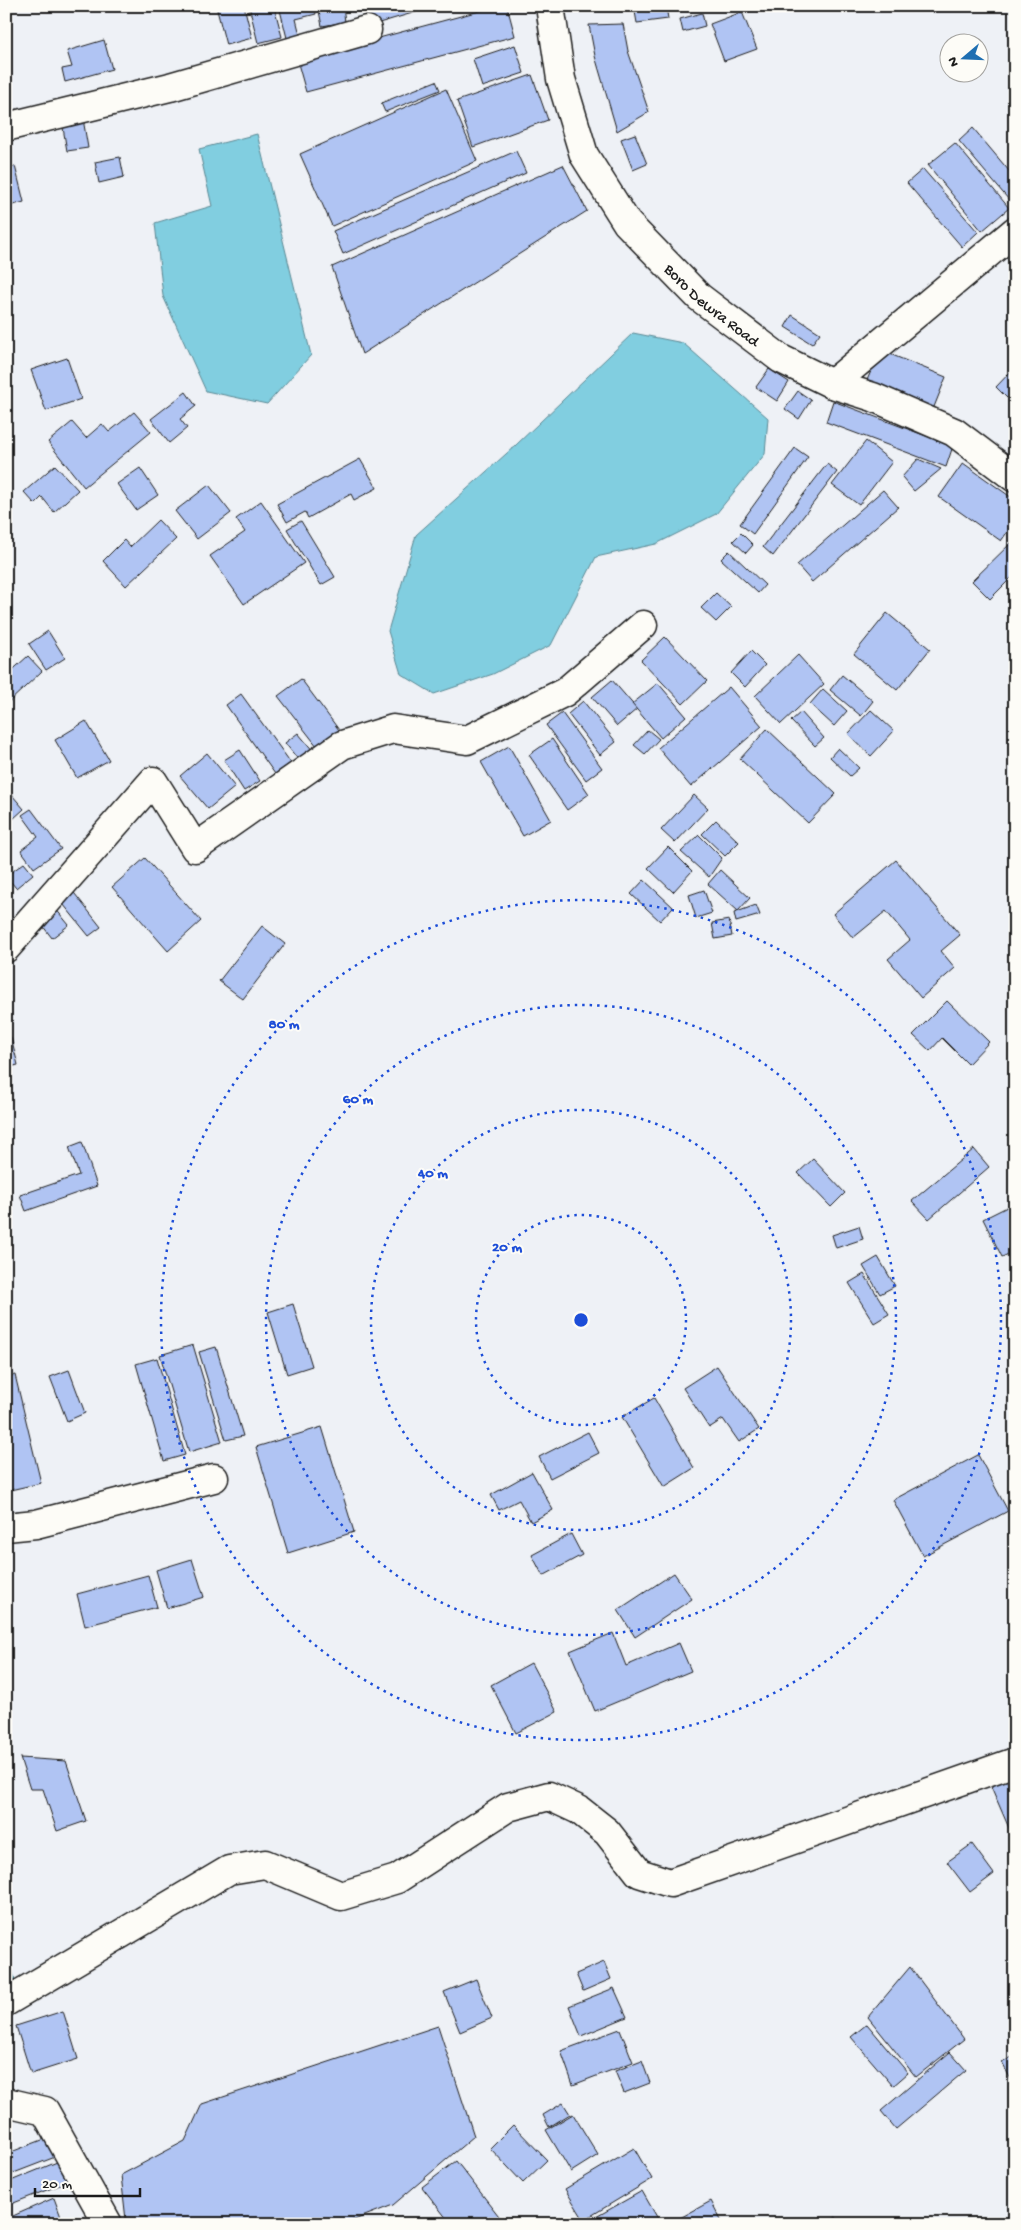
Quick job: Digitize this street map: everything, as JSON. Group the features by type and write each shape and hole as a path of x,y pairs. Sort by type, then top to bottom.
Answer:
{"street":[{"name":"Boro Dewra Road","path":"550,6 561,79 584,155 627,223 699,297 781,359 832,384 873,397 954,432 1015,478"},
{"path":"6,127 170,87 367,30"},
{"path":"832,384 1015,231"},
{"path":"6,948 153,781 195,848 342,745 393,729 468,740 565,692 643,625"},
{"path":"6,1527 36,1524 214,1478"},
{"path":"6,2002 229,1870 265,1864 341,1896 396,1879 508,1807 549,1796 579,1810 607,1832 639,1873 670,1883 1015,1762"},
{"path":"6,2102 45,2111 108,2224"}],"water":[{"path":"257,134 311,355 267,404 206,391 163,296 155,223 212,206 199,149"},
{"path":"633,333 683,343 768,418 765,454 716,514 656,544 596,557 551,645 493,674 434,694 401,674 388,631 416,535 516,445"},
{"path":"6,1943 18,1993 6,1996"}],"building":[{"path":"216,6 244,6 252,38 226,45"},
{"path":"249,6 274,6 282,37 258,43"},
{"path":"279,6 314,6 316,14 296,19 300,35 287,38"},
{"path":"318,6 343,6 345,22 322,26"},
{"path":"363,6 436,6 369,26"},
{"path":"498,6 507,6 515,36 306,92 297,60"},
{"path":"634,6 666,6 668,19 637,23"},
{"path":"742,12 757,49 724,61 710,24"},
{"path":"702,13 705,26 683,32 680,19"},
{"path":"623,24 628,51 649,112 617,131 595,56 589,25"},
{"path":"104,40 112,69 65,82 62,69 72,67 67,51"},
{"path":"515,45 524,73 482,87 473,59"},
{"path":"532,75 548,120 473,147 457,101"},
{"path":"436,81 440,90 385,112 381,103"},
{"path":"446,89 477,161 332,226 300,154"},
{"path":"82,113 88,148 67,151 61,116"},
{"path":"973,128 1015,178 1015,195 1009,200 959,141"},
{"path":"635,134 647,164 633,170 621,139"},
{"path":"955,143 1009,208 982,231 928,165"},
{"path":"516,151 526,173 343,254 333,231"},
{"path":"120,157 124,177 99,183 95,162"},
{"path":"563,165 587,211 362,354 332,267"},
{"path":"15,166 24,202 6,207 6,168"},
{"path":"923,169 978,232 962,247 907,183"},
{"path":"792,315 820,333 812,344 785,327"},
{"path":"880,350 946,377 932,412 865,385"},
{"path":"67,358 81,399 46,411 31,370"},
{"path":"1015,367 1015,390 1007,398 996,387"},
{"path":"769,369 789,382 777,401 756,387"},
{"path":"798,391 811,400 799,419 785,409"},
{"path":"186,392 196,406 180,419 187,428 169,443 151,419"},
{"path":"833,401 953,446 946,467 826,422"},
{"path":"134,412 151,432 84,487 48,442 72,422 86,438 102,424 109,432"},
{"path":"866,441 892,462 859,505 832,485"},
{"path":"795,448 808,457 753,534 740,524"},
{"path":"360,459 377,488 354,500 351,494 308,518 305,512 287,522 277,504"},
{"path":"918,459 941,469 914,491 902,477"},
{"path":"963,463 1015,500 1015,521 1001,541 939,497"},
{"path":"827,464 837,472 773,556 763,547"},
{"path":"55,465 78,490 54,512 42,497 35,504 24,492"},
{"path":"140,468 158,495 136,510 117,484"},
{"path":"209,485 231,513 197,539 175,511"},
{"path":"883,490 898,507 812,582 797,565"},
{"path":"261,501 304,563 244,604 210,556 245,532 236,519"},
{"path":"158,520 176,539 126,586 103,561 124,540 130,547"},
{"path":"301,521 335,577 321,585 287,529"},
{"path":"741,533 753,545 746,553 733,541"},
{"path":"1015,539 1015,574 990,599 972,581"},
{"path":"729,551 765,585 758,593 721,559"},
{"path":"716,593 731,607 716,622 701,608"},
{"path":"887,613 930,649 897,690 854,654"},
{"path":"48,631 65,658 46,670 29,644"},
{"path":"665,637 707,681 683,704 641,660"},
{"path":"751,651 765,665 745,687 731,673"},
{"path":"798,655 824,684 781,724 755,696"},
{"path":"28,656 42,671 8,703 6,676"},
{"path":"842,675 873,701 861,716 830,690"},
{"path":"301,679 339,730 317,746 278,696"},
{"path":"612,680 637,709 617,726 592,697"},
{"path":"658,683 686,716 661,738 632,704"},
{"path":"729,687 762,726 691,787 658,748"},
{"path":"823,689 847,711 834,726 810,704"},
{"path":"241,694 291,763 275,774 226,705"},
{"path":"583,701 616,742 600,755 568,714"},
{"path":"871,710 894,731 871,756 848,734"},
{"path":"801,712 824,738 815,746 791,721"},
{"path":"562,713 602,768 586,780 546,725"},
{"path":"86,721 109,760 77,778 55,740"},
{"path":"767,729 836,794 808,823 740,759"},
{"path":"648,730 659,739 645,754 634,745"},
{"path":"298,733 314,752 301,763 285,743"},
{"path":"552,739 589,794 567,810 529,755"},
{"path":"509,746 551,820 523,836 481,762"},
{"path":"838,748 859,768 850,776 830,757"},
{"path":"240,750 260,781 244,791 224,760"},
{"path":"207,753 235,787 208,809 180,776"},
{"path":"6,788 24,809 13,819 6,811"},
{"path":"694,795 708,808 675,843 661,830"},
{"path":"31,809 61,849 34,868 21,850 38,837 22,815"},
{"path":"716,820 739,842 725,856 702,834"},
{"path":"699,835 722,858 709,877 681,852"},
{"path":"668,847 692,871 673,892 648,868"},
{"path":"145,858 201,921 168,951 112,887"},
{"path":"896,860 960,935 941,951 955,968 921,998 888,959 910,940 886,911 853,938 833,914"},
{"path":"24,863 33,874 16,888 6,876"},
{"path":"720,870 750,898 738,911 708,884"},
{"path":"644,880 673,907 660,921 631,894"},
{"path":"71,889 101,927 89,936 59,899"},
{"path":"704,890 712,913 696,918 689,895"},
{"path":"756,905 760,915 736,922 734,913"},
{"path":"55,908 69,925 52,938 39,921"},
{"path":"729,920 732,936 715,939 712,923"},
{"path":"262,926 285,944 243,999 219,981"},
{"path":"947,1001 989,1042 968,1064 942,1038 930,1051 913,1035"},
{"path":"11,1037 18,1065 6,1068 6,1038"},
{"path":"82,1142 97,1186 26,1211 20,1195 79,1175 69,1147"},
{"path":"974,1149 989,1167 929,1219 912,1201"},
{"path":"813,1159 845,1193 831,1207 798,1173"},
{"path":"1015,1203 1015,1251 1002,1257 983,1219"},
{"path":"859,1226 863,1239 836,1248 832,1235"},
{"path":"878,1257 895,1286 880,1294 863,1266"},
{"path":"864,1274 889,1314 874,1323 849,1283"},
{"path":"293,1304 312,1366 287,1374 268,1312"},
{"path":"193,1345 222,1442 189,1452 160,1355"},
{"path":"216,1347 243,1436 226,1440 199,1352"},
{"path":"157,1358 185,1455 164,1461 136,1364"},
{"path":"717,1366 759,1429 739,1442 723,1419 709,1428 683,1388"},
{"path":"69,1370 85,1413 67,1421 50,1377"},
{"path":"15,1375 41,1483 6,1491 6,1377"},
{"path":"654,1398 694,1468 664,1487 622,1417"},
{"path":"322,1427 354,1532 288,1553 256,1447"},
{"path":"588,1432 599,1453 550,1478 539,1457"},
{"path":"978,1455 1008,1511 923,1556 893,1500"},
{"path":"532,1472 553,1510 531,1522 519,1500 499,1510 491,1495"},
{"path":"571,1534 582,1555 543,1576 532,1555"},
{"path":"192,1559 204,1597 167,1608 156,1570"},
{"path":"674,1573 692,1599 635,1637 618,1610"},
{"path":"148,1575 157,1607 85,1626 77,1594"},
{"path":"613,1633 626,1666 679,1643 691,1671 595,1711 570,1651"},
{"path":"531,1663 557,1712 516,1733 491,1685"},
{"path":"20,1758 66,1761 86,1821 57,1831 43,1789 30,1789"},
{"path":"1006,1777 1015,1798 1015,1842 990,1784"},
{"path":"972,1844 994,1874 970,1892 947,1862"},
{"path":"604,1962 611,1979 583,1991 576,1974"},
{"path":"910,1967 964,2039 916,2077 868,2017"},
{"path":"476,1979 492,2018 460,2032 444,1992"},
{"path":"614,1988 627,2017 581,2036 569,2006"},
{"path":"63,2011 78,2059 31,2074 16,2026"},
{"path":"867,2024 908,2073 893,2086 851,2037"},
{"path":"438,2026 474,2136 393,2205 344,2224 128,2224 121,2175 185,2141 202,2104"},
{"path":"620,2029 633,2062 573,2085 561,2051"},
{"path":"950,2052 966,2070 896,2129 881,2111"},
{"path":"1015,2055 1015,2079 1012,2081 1002,2063"},
{"path":"642,2061 650,2083 624,2093 615,2071"},
{"path":"563,2103 570,2114 549,2127 543,2115"},
{"path":"573,2114 598,2155 571,2172 546,2130"},
{"path":"513,2125 547,2160 523,2183 490,2148"},
{"path":"55,2135 63,2154 6,2176 6,2154"},
{"path":"634,2148 652,2179 584,2220 565,2189"},
{"path":"62,2160 70,2181 6,2206 6,2183"},
{"path":"456,2161 502,2220 498,2224 451,2224 422,2187"},
{"path":"642,2191 661,2224 591,2224 589,2221"},
{"path":"54,2198 61,2217 45,2224 6,2224 6,2219"},
{"path":"711,2201 723,2224 671,2224 671,2223"},
{"path":"836,2217 840,2224 826,2224"}]}
